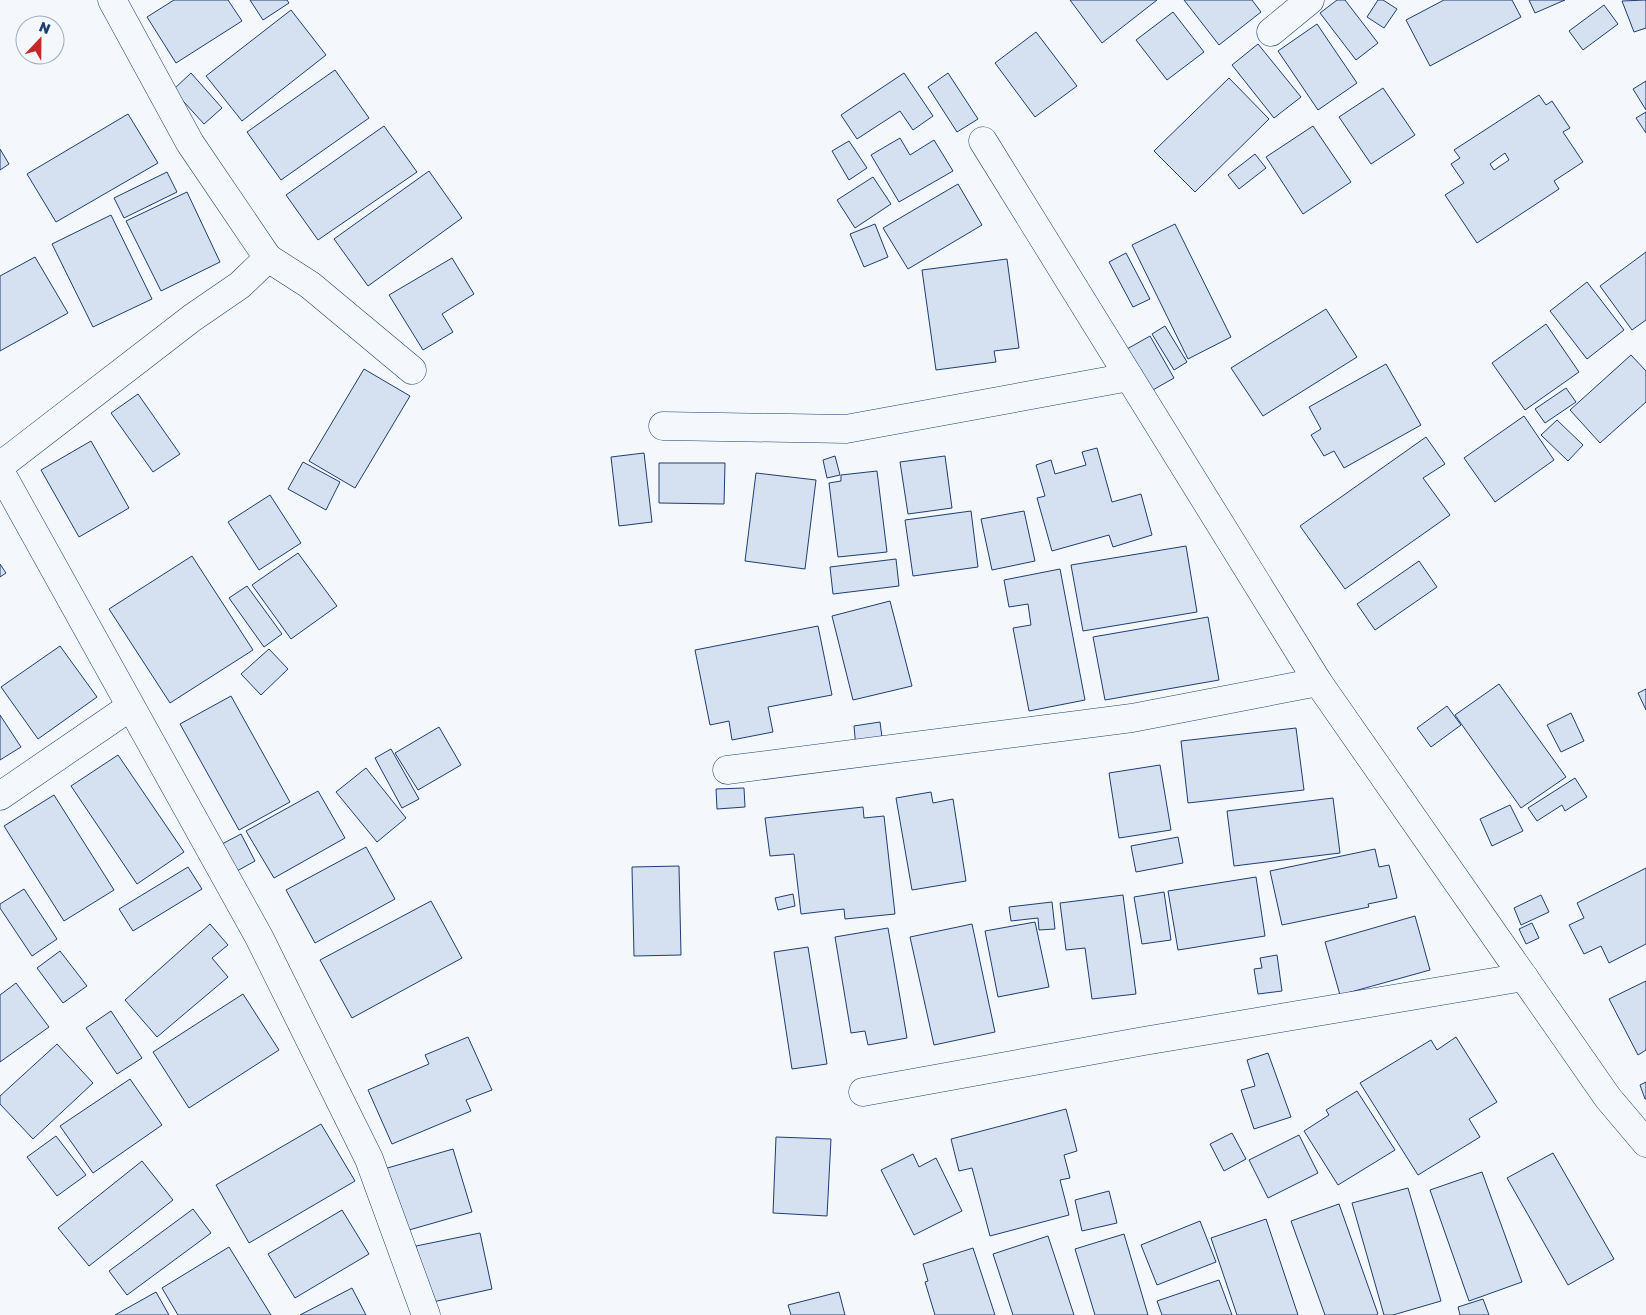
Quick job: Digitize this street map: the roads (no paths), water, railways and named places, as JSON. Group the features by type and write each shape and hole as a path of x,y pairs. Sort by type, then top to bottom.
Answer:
{"street":[{"path":"112,0 190,142 268,258 310,285 412,370"},
{"path":"1271,32 1310,0"},
{"path":"983,141 1318,682 1608,1098 1646,1143"},
{"path":"0,466 192,318 240,285 268,258"},
{"path":"663,426 846,430 1128,377"},
{"path":"0,470 259,937 369,1159 426,1315"},
{"path":"727,770 1132,718 1318,682"},
{"path":"0,796 130,707"},
{"path":"863,1092 1144,1041 1524,977"}]}
